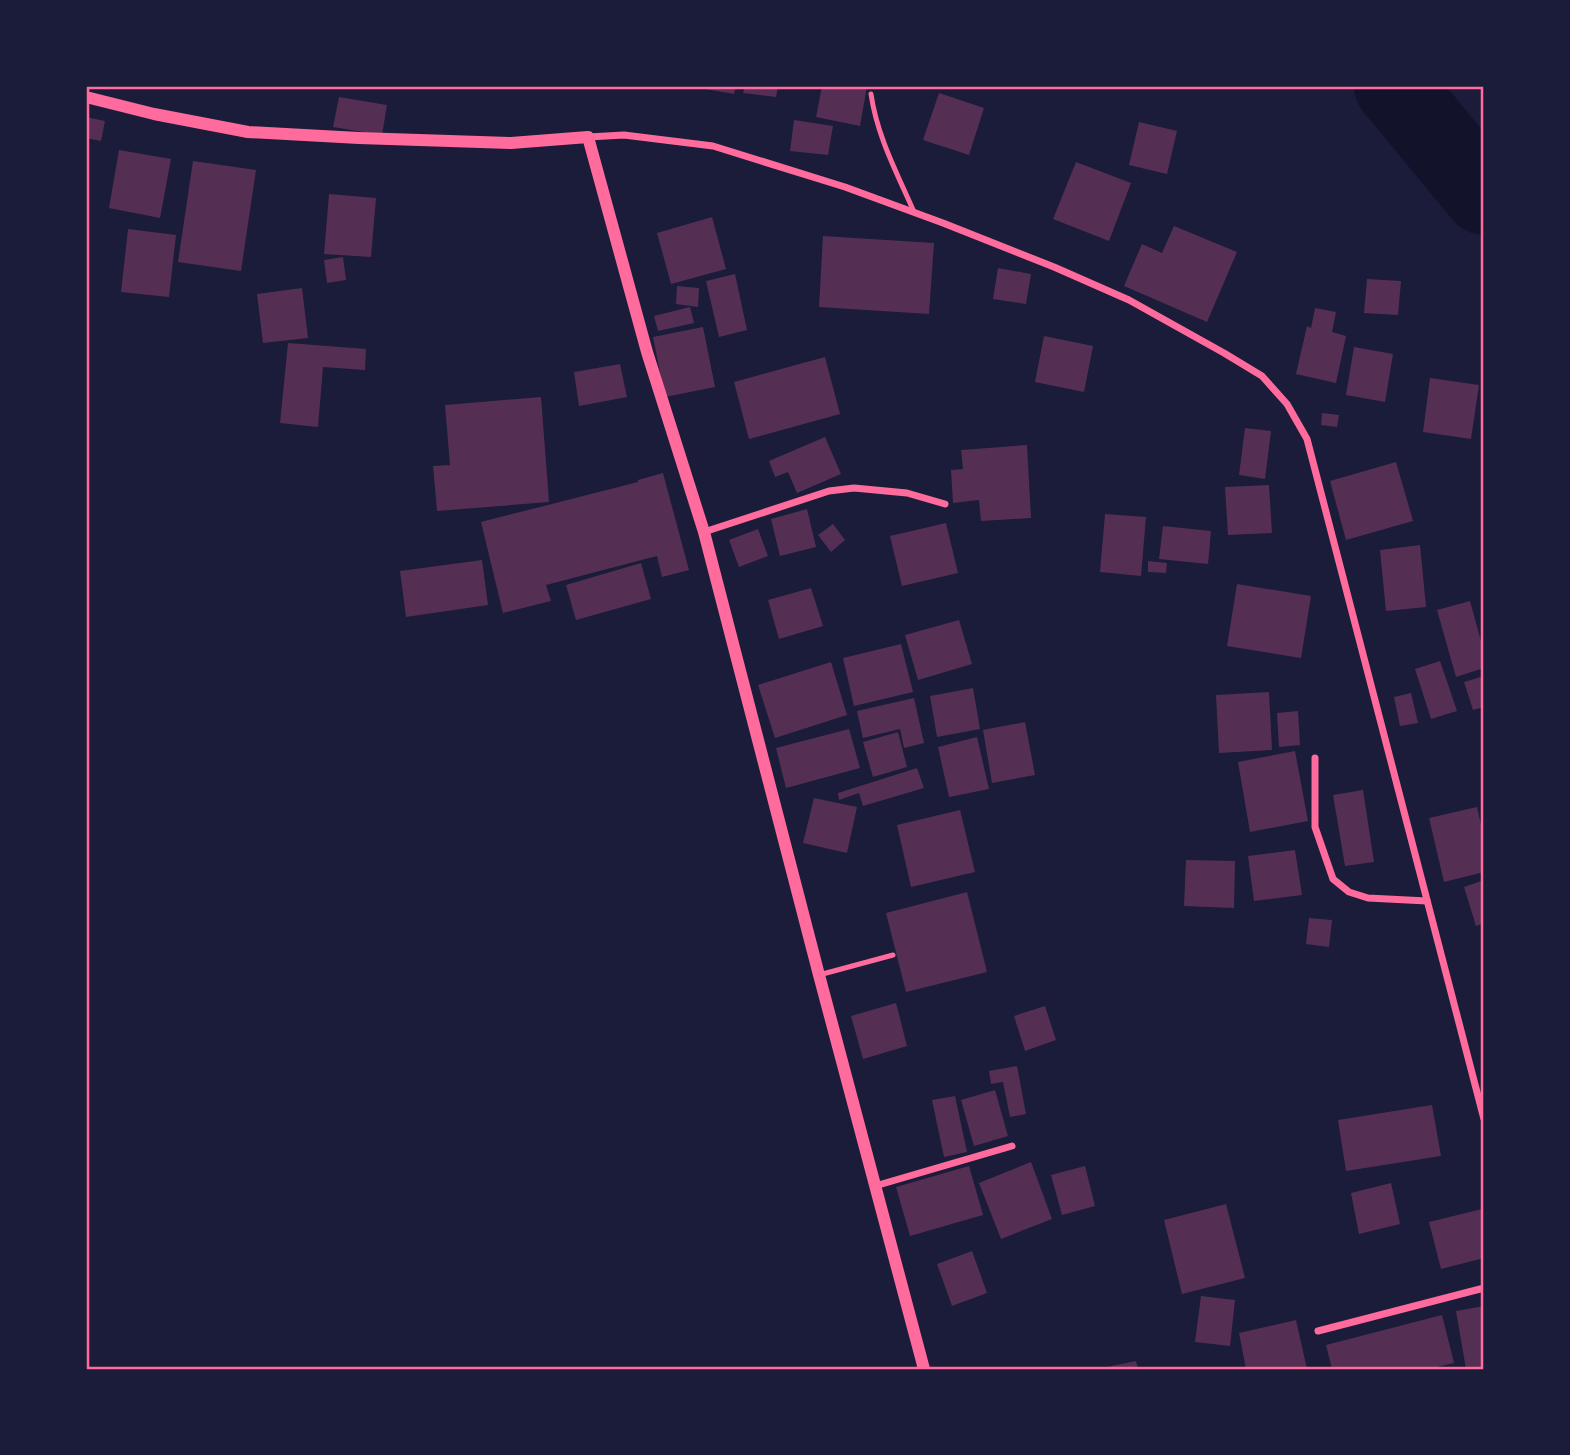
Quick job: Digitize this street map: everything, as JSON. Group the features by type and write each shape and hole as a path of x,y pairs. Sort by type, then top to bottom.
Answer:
{"street":[{"path":"86,97 154,114 248,132 511,143 624,135 713,146 845,187 1054,267 1129,300 1262,376 1287,404 1307,439 1484,1119"},
{"path":"588,136 647,352 704,532 924,1369"},
{"path":"704,532 829,491 854,488 907,493 945,504"},
{"path":"1315,758 1315,827 1333,879 1349,892 1368,898 1427,901"},
{"path":"875,1186 1012,1146"},
{"path":"1318,1331 1484,1288"}],"lane":[{"path":"871,94 880,135 914,212"},
{"path":"819,975 893,955"}],"building":[{"path":"458,86 481,86 481,88 458,89"},
{"path":"694,86 736,86 734,94"},
{"path":"745,86 778,86 776,97 743,93"},
{"path":"822,86 867,86 860,126 816,117"},
{"path":"939,93 984,108 969,155 923,140"},
{"path":"339,97 387,105 382,135 333,127"},
{"path":"86,117 105,121 101,141 86,138"},
{"path":"794,120 833,126 828,155 790,151"},
{"path":"1139,122 1177,131 1167,174 1129,165"},
{"path":"119,150 171,159 160,218 109,208"},
{"path":"193,161 256,170 241,271 178,262"},
{"path":"1076,162 1131,183 1109,241 1053,219"},
{"path":"329,194 376,198 371,257 324,254"},
{"path":"712,217 726,269 671,284 657,233"},
{"path":"1174,226 1237,252 1207,322 1124,286 1142,244 1162,253"},
{"path":"128,229 176,235 169,297 121,292"},
{"path":"823,236 934,243 929,314 819,307"},
{"path":"343,257 346,280 327,283 324,260"},
{"path":"998,268 1031,274 1026,304 993,299"},
{"path":"735,274 747,330 719,337 706,281"},
{"path":"1367,279 1401,281 1398,315 1364,313"},
{"path":"677,286 699,288 698,307 676,304"},
{"path":"302,288 308,338 263,343 257,294"},
{"path":"690,307 694,323 658,331 654,316"},
{"path":"1315,308 1336,312 1332,332 1346,336 1336,383 1296,374 1307,326 1311,328"},
{"path":"703,327 715,387 665,397 653,337"},
{"path":"1044,336 1093,346 1084,392 1035,382"},
{"path":"288,343 366,349 365,370 323,367 318,427 280,423"},
{"path":"1354,347 1393,354 1385,402 1346,395"},
{"path":"825,357 840,414 749,439 734,382"},
{"path":"620,364 627,397 579,406 574,372"},
{"path":"1430,378 1479,385 1471,439 1423,432"},
{"path":"541,397 549,502 437,511 433,466 450,465 445,405"},
{"path":"1322,413 1339,415 1337,427 1321,425"},
{"path":"1245,428 1271,431 1265,479 1239,475"},
{"path":"825,437 841,474 797,493 788,472 775,477 769,461"},
{"path":"1027,445 1031,518 981,521 979,500 953,503 951,470 963,469 961,450"},
{"path":"1396,462 1413,521 1346,540 1330,481"},
{"path":"663,473 689,570 662,577 657,556 546,585 551,601 503,613 481,522 638,482"},
{"path":"1269,485 1272,533 1228,535 1225,487"},
{"path":"807,509 816,547 780,556 771,519"},
{"path":"1105,514 1146,517 1141,576 1100,572"},
{"path":"946,523 958,573 902,586 890,536"},
{"path":"833,524 845,540 831,552 818,535"},
{"path":"1163,526 1211,531 1208,564 1159,559"},
{"path":"758,529 768,556 739,567 729,540"},
{"path":"1420,545 1426,607 1386,611 1380,550"},
{"path":"482,560 488,605 406,617 400,571"},
{"path":"1148,561 1167,563 1166,573 1148,572"},
{"path":"641,563 651,599 576,620 566,585"},
{"path":"1237,584 1311,596 1301,658 1227,646"},
{"path":"811,588 823,626 779,639 768,600"},
{"path":"1470,601 1484,652 1484,668 1456,677 1437,610"},
{"path":"959,620 972,664 918,680 905,635"},
{"path":"901,644 913,692 854,706 843,658"},
{"path":"1440,661 1457,711 1431,719 1415,669"},
{"path":"831,662 847,715 775,738 758,685"},
{"path":"1484,676 1484,707 1473,710 1464,682"},
{"path":"973,688 980,729 937,737 930,696"},
{"path":"1269,692 1272,750 1219,753 1216,695"},
{"path":"1411,693 1418,723 1400,726 1394,697"},
{"path":"914,698 924,743 904,748 900,729 863,738 857,711"},
{"path":"1298,711 1300,745 1279,747 1277,713"},
{"path":"1025,722 1035,775 992,783 983,730"},
{"path":"849,729 860,768 786,788 776,748"},
{"path":"898,732 907,767 873,777 863,742"},
{"path":"977,737 989,789 949,797 938,747"},
{"path":"1295,751 1308,821 1250,832 1238,762"},
{"path":"917,768 924,788 863,806 859,793 839,800 838,793"},
{"path":"1363,790 1374,862 1345,866 1333,795"},
{"path":"814,798 857,807 847,853 803,843"},
{"path":"1477,807 1484,839 1484,872 1444,882 1429,818"},
{"path":"960,810 975,872 911,887 897,825"},
{"path":"1295,850 1302,895 1254,901 1248,856"},
{"path":"1186,860 1235,861 1234,908 1184,906"},
{"path":"1484,880 1484,923 1476,926 1464,887"},
{"path":"967,892 987,972 906,992 886,913"},
{"path":"1309,918 1332,920 1329,947 1306,944"},
{"path":"896,1003 907,1046 863,1059 851,1016"},
{"path":"1045,1006 1056,1040 1025,1051 1014,1016"},
{"path":"1017,1066 1026,1114 1010,1117 1003,1082 991,1084 989,1071"},
{"path":"995,1090 1008,1136 974,1146 961,1100"},
{"path":"955,1096 967,1152 944,1157 932,1100"},
{"path":"1432,1105 1441,1156 1346,1171 1338,1120"},
{"path":"1031,1162 1052,1219 1001,1239 979,1183"},
{"path":"969,1166 983,1215 910,1236 896,1187"},
{"path":"1085,1166 1095,1206 1062,1215 1051,1175"},
{"path":"1391,1183 1400,1224 1359,1234 1351,1193"},
{"path":"1226,1204 1245,1278 1182,1294 1164,1220"},
{"path":"1482,1209 1484,1258 1441,1269 1429,1222"},
{"path":"972,1251 987,1293 952,1306 937,1264"},
{"path":"1201,1296 1235,1300 1230,1346 1195,1342"},
{"path":"1484,1306 1484,1369 1466,1369 1456,1311"},
{"path":"1442,1315 1454,1363 1428,1369 1332,1369 1326,1345"},
{"path":"1296,1320 1307,1369 1246,1369 1239,1333"},
{"path":"1136,1361 1138,1369 1102,1368"}],"waterway":[{"path":"1394,86 1484,195"}]}
